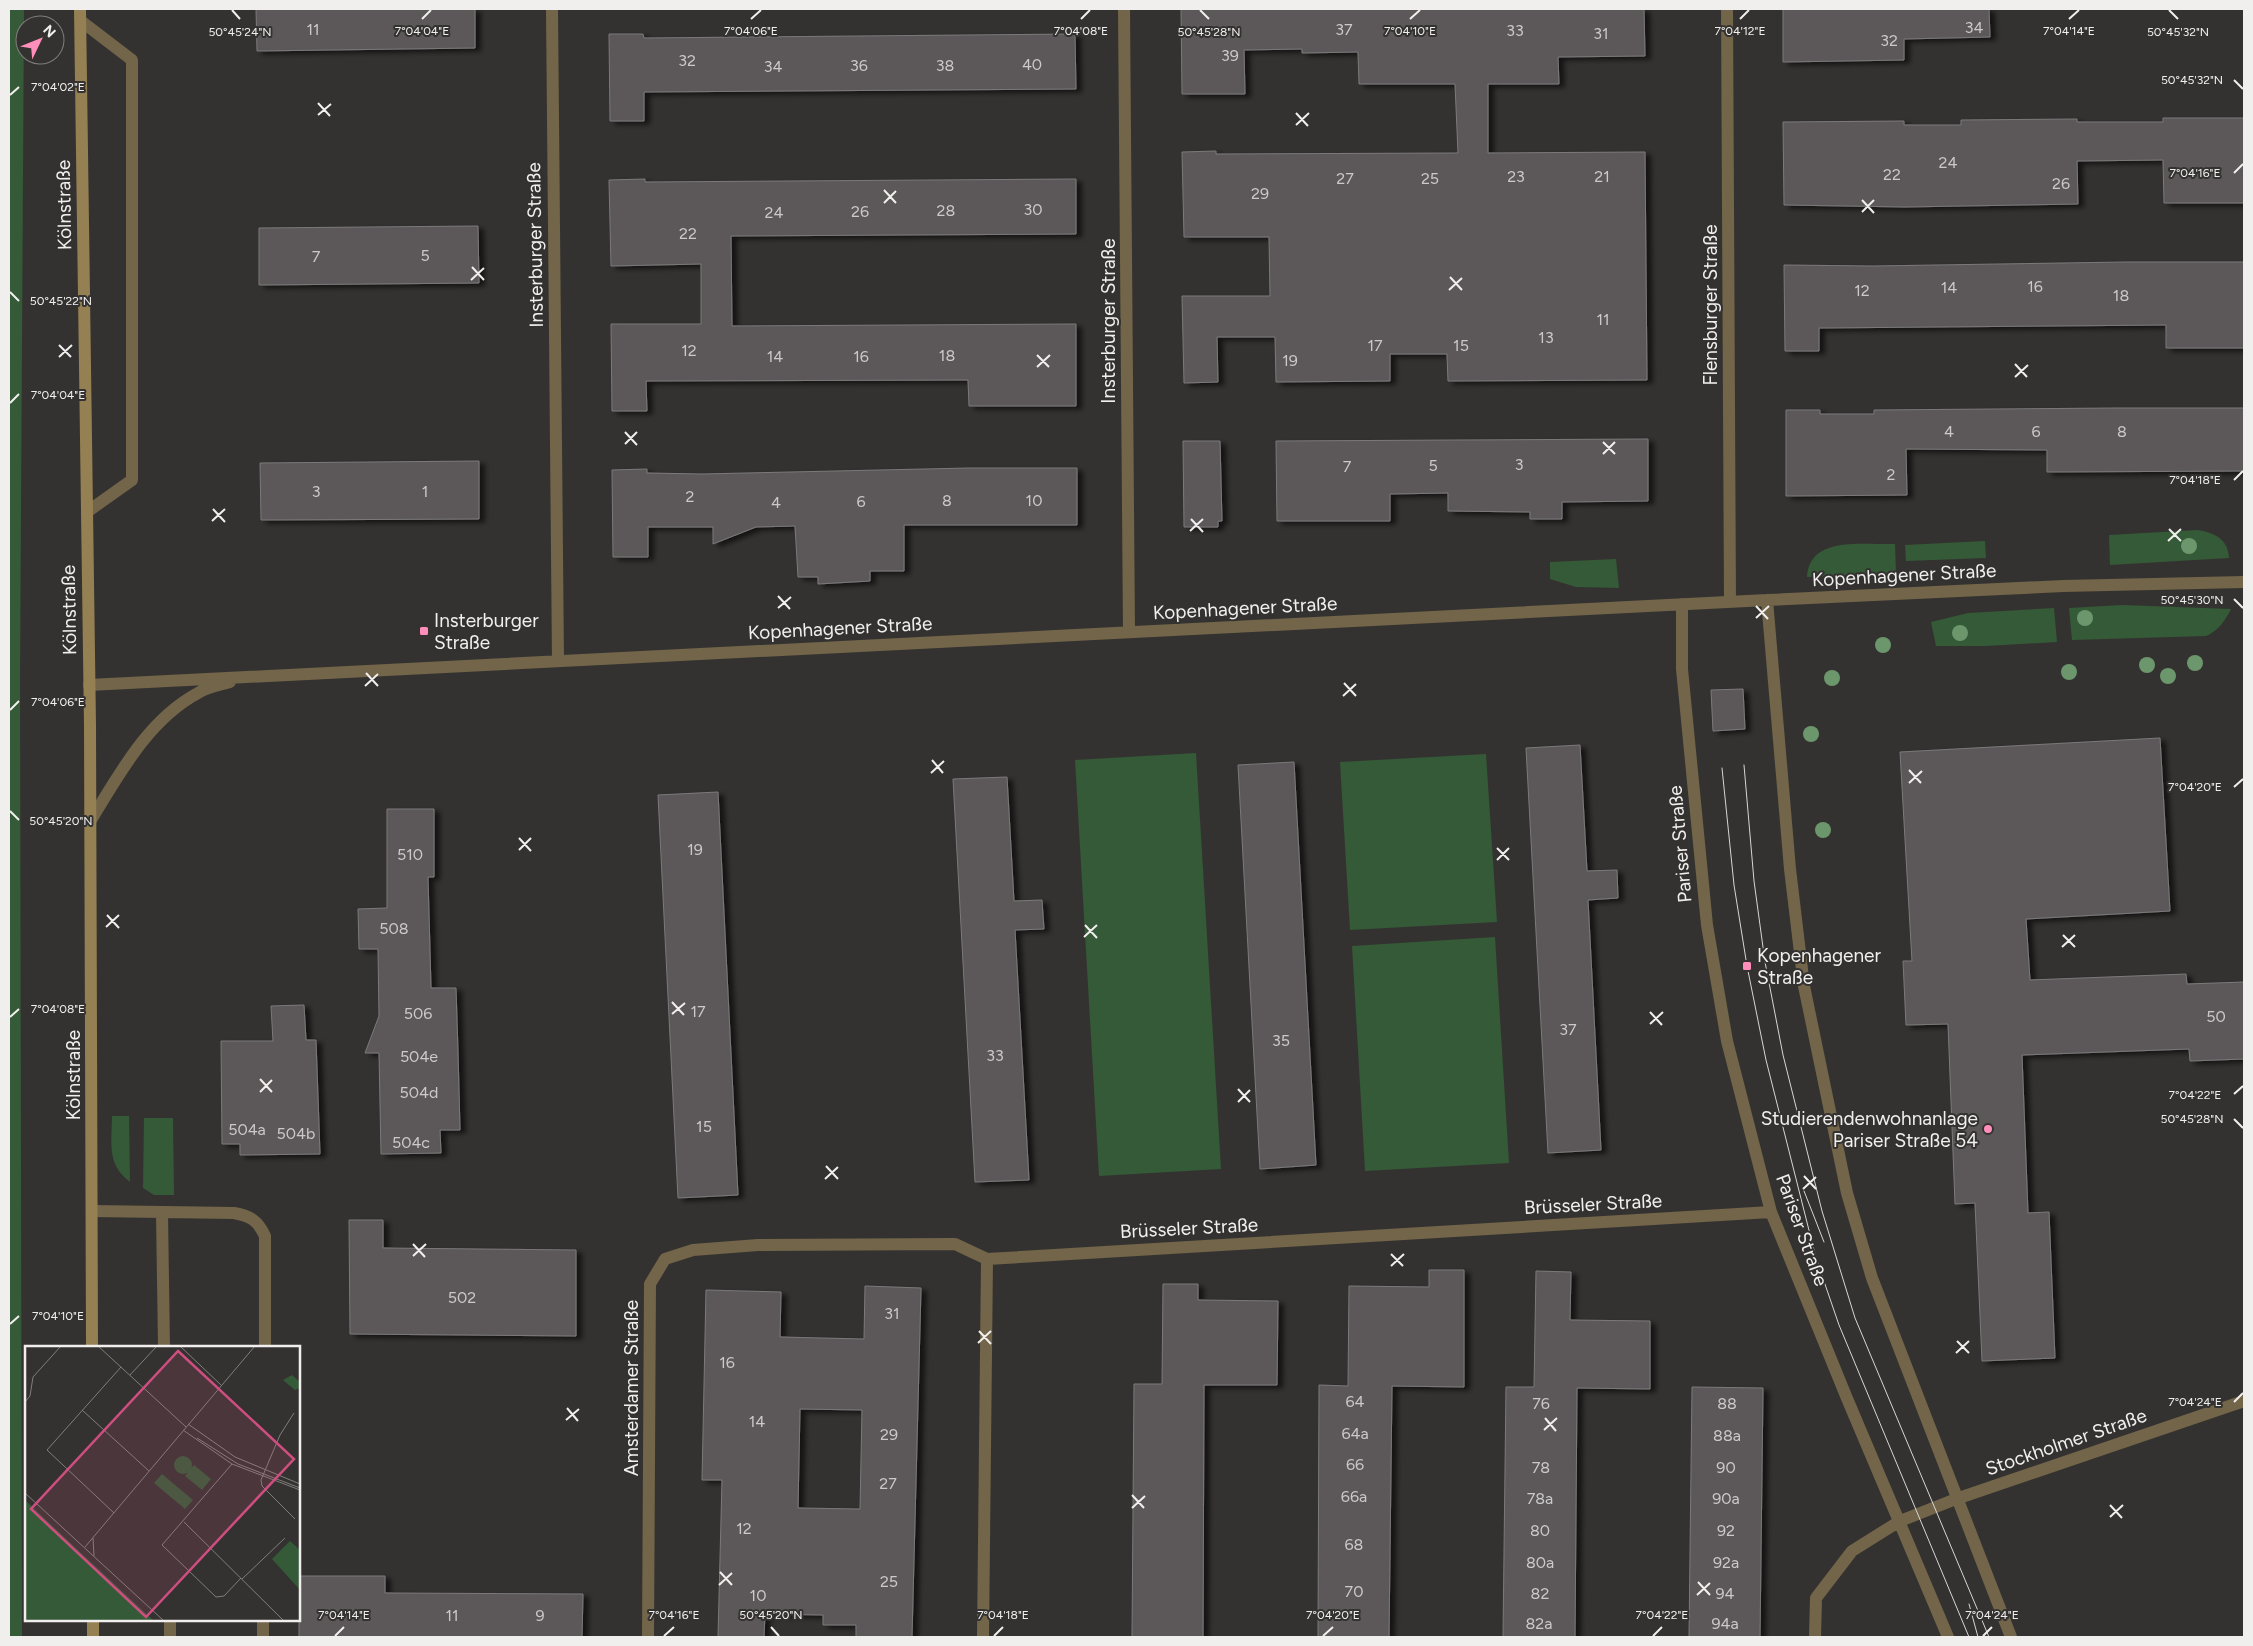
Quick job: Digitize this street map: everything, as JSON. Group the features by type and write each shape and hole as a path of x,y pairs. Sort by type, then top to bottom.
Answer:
{"main road":[{"name":"Kölnstraße","path":"80,15 91,820 92,1346"},
{"path":"93,1621 93,1637"}],"street":[{"name":"Insterburger Straße","path":"552,9 558,661"},
{"name":"Insterburger Straße","path":"1124,9 1130,632"},
{"name":"Flensburger Straße","path":"1727,9 1730,602"},
{"path":"80,15 132,60 132,480 87,512"},
{"name":"Kopenhagener Straße","path":"89,684 1766,600 2063,586 2244,582"},
{"path":"1766,600 1790,869 1804,986 1847,1193 1872,1278 2011,1637"},
{"name":"Pariser Straße","path":"1682,604 1682,669 1707,925 1727,1041 1771,1212 1846,1396 1948,1637"},
{"name":"Kopenhagener Straße","path":"91,820 126,763 147,736 176,707 200,692 248,677"},
{"path":"92,1211 234,1213 248,1216 260,1223 265,1236 265,1346"},
{"name":"Brüsseler Straße","path":"987,1259 1771,1212"},
{"path":"162,1213 164,1346"},
{"name":"Amsterdamer Straße","path":"648,1637 650,1284 665,1258 693,1250 758,1245 955,1244 987,1259"},
{"path":"983,1637 987,1259"},
{"name":"Stockholmer Straße","path":"1900,1521 1956,1499 2244,1401"},
{"path":"1815,1637 1816,1598 1852,1551 1900,1521"},
{"path":"170,1621 170,1637"},
{"path":"263,1621 263,1637"}],"green space":[{"path":"9,9 24,9 24,15 15,15 15,65 24,65 20,681 22,1637 9,1637"},
{"path":"2198,530 2220,538 2226,546 2229,558 2110,565 2109,535"},
{"path":"1985,541 1986,558 1906,561 1905,545"},
{"path":"1854,544 1895,544 1896,574 1807,577 1810,564 1817,554 1828,548"},
{"path":"1616,559 1619,588 1576,587 1550,579 1550,562"},
{"path":"2122,605 2231,609 2221,625 2206,636 2072,640 2069,608"},
{"path":"2054,608 2057,642 1986,646 1936,646 1931,622 1968,613"},
{"path":"1196,753 1221,1169 1099,1176 1075,760"},
{"path":"1486,754 1497,922 1350,930 1340,762"},
{"path":"1495,937 1509,1163 1365,1171 1352,946"},
{"path":"112,1116 129,1116 130,1182 122,1175 114,1160 111,1144"},
{"path":"144,1118 173,1118 174,1195 154,1195 143,1188"}],"building":[{"path":"256,9 475,9 475,48 257,51"},
{"path":"1181,9 1644,9 1645,56 1558,57 1559,84 1488,84 1488,153 1645,152 1647,380 1448,381 1447,354 1390,354 1390,381 1276,382 1275,337 1217,337 1218,382 1184,383 1182,296 1270,296 1269,237 1184,237 1182,152 1216,151 1216,154 1458,153 1455,84 1359,84 1358,52 1302,53 1302,49 1244,50 1245,94 1182,94"},
{"path":"1783,9 1989,9 1990,37 1904,39 1904,60 1783,62"},
{"path":"609,34 643,34 644,38 1075,34 1076,89 644,92 644,121 610,121"},
{"path":"2163,118 2244,118 2244,203 2164,203 2163,160 2077,161 2078,204 1905,207 1784,205 1783,122 1904,121 1904,125 1961,125 1961,120 2077,119 2077,122 2163,122"},
{"path":"645,179 645,182 1076,179 1076,234 731,236 732,326 1076,324 1076,406 969,406 968,380 646,381 647,411 612,411 611,324 701,324 701,264 611,266 609,180"},
{"path":"478,226 479,283 259,285 259,228"},
{"path":"2244,262 2244,348 2166,348 2166,325 1819,328 1819,351 1785,351 1784,265 1873,266"},
{"path":"2244,408 2244,471 2047,472 2047,450 1906,449 1907,495 1786,496 1786,410 1820,410 1820,414 1874,414 1874,410"},
{"path":"1648,439 1648,501 1562,502 1562,519 1530,519 1530,512 1448,511 1448,493 1390,494 1390,521 1277,521 1276,441"},
{"path":"1183,441 1220,441 1222,521 1218,521 1218,527 1184,527"},
{"path":"479,461 479,519 261,520 260,463"},
{"path":"969,468 1077,468 1077,525 904,525 904,571 870,571 870,581 818,584 818,577 798,577 795,526 756,527 713,544 713,527 648,527 648,557 613,557 612,470 647,469 647,473 702,474"},
{"path":"1743,689 1745,729 1713,731 1711,690"},
{"path":"2160,738 2170,911 2026,919 2030,980 2186,974 2187,984 2244,982 2244,1059 2190,1061 2189,1049 2022,1055 2028,1213 2049,1212 2055,1358 1982,1361 1975,1203 1955,1204 1948,1024 1906,1025 1903,961 1912,961 1900,752"},
{"path":"1580,745 1587,871 1617,870 1618,898 1588,900 1601,1150 1548,1153 1526,748"},
{"path":"1294,762 1316,1165 1260,1169 1238,765"},
{"path":"1007,777 1014,901 1042,900 1044,929 1015,930 1029,1180 975,1182 953,779"},
{"path":"718,792 738,1195 678,1198 658,795"},
{"path":"387,809 434,809 434,877 428,877 431,988 456,988 460,1130 440,1130 441,1153 381,1154 379,1053 365,1053 379,1016 378,949 359,949 358,909 387,908"},
{"path":"304,1005 306,1040 316,1040 320,1154 240,1155 240,1144 222,1144 221,1041 273,1041 271,1006"},
{"path":"349,1220 383,1220 383,1248 576,1250 576,1336 350,1334"},
{"path":"1429,1270 1464,1270 1464,1387 1392,1386 1389,1637 1318,1637 1319,1385 1348,1386 1349,1286 1429,1287"},
{"path":"1536,1271 1571,1272 1570,1320 1650,1321 1650,1389 1577,1388 1575,1637 1503,1637 1506,1387 1534,1387"},
{"path":"1163,1284 1198,1284 1198,1300 1278,1301 1277,1385 1204,1385 1203,1637 1132,1637 1134,1384 1162,1384"},
{"path":"865,1286 921,1288 912,1637 856,1637 856,1625 823,1625 823,1615 765,1614 764,1637 718,1637 722,1480 702,1480 706,1290 781,1292 780,1337 864,1339","holes":["800,1409 862,1410 860,1509 798,1508"]},
{"path":"1692,1387 1763,1388 1760,1637 1689,1637"},
{"path":"300,1576 385,1576 385,1593 583,1594 582,1637 299,1637"}],"tram line":[{"path":"1744,765 1754,881 1765,962 1783,1055 1822,1211 1855,1318 1989,1637"},
{"path":"1722,768 1734,885 1747,966 1766,1060 1816,1258 1839,1325 1969,1637"},
{"path":"1804,1191 1824,1242"},
{"path":"1969,1604 1978,1637"}],"place":[{"name":"Insterburger Straße","path":"424,631"},
{"name":"Kopenhagener Straße","path":"1747,966"},
{"name":"Studierendenwohnanlage Pariser Straße 54","path":"1988,1129"}]}
